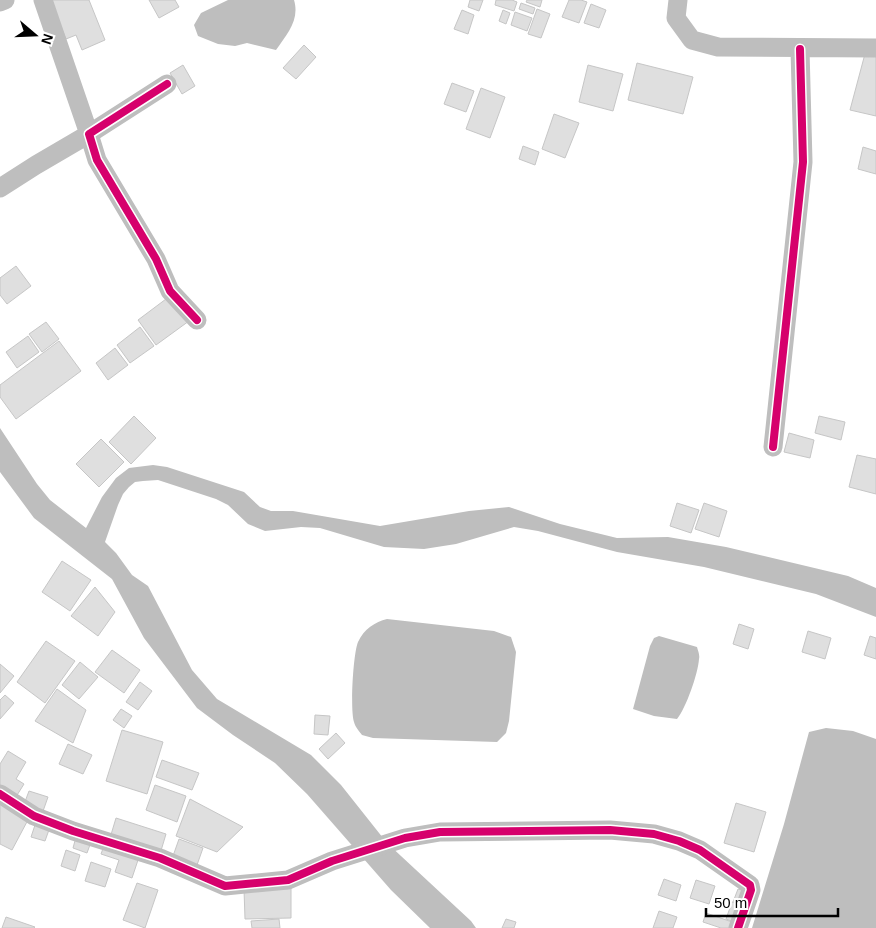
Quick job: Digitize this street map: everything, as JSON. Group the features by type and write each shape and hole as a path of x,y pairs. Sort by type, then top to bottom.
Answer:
{"street":[{"path":"0,2 5,0"},
{"path":"43,0 98,160 156,259 170,291 197,320"},
{"path":"678,0 676,18 692,40 718,47 876,48"},
{"path":"773,447 803,162 800,49"},
{"path":"0,188 167,84"},
{"path":"0,794 34,816 73,831 160,858 225,886 288,880 332,861 405,838 440,832 610,830 654,834 679,841 700,850 750,885 751,890 738,928"}],"shaded area":[{"path":"228,0 294,0 294,20 276,50 247,43 235,46 218,44 198,36 194,25 201,13"},
{"path":"0,428 37,484 50,500 86,528 102,497 116,478 129,468 153,465 167,467 244,492 260,507 271,511 293,511 380,526 469,511 509,507 560,524 617,538 668,537 726,547 848,576 876,588 876,617 816,594 704,567 617,552 538,531 514,527 456,544 424,549 384,547 320,528 301,527 265,531 248,524 228,505 216,499 158,480 135,482 123,494 105,542 116,553 132,575 148,586 192,670 217,699 311,755 341,785 387,843 471,921 476,928 430,928 391,890 307,794 275,763 197,708 144,638 112,579 34,518 0,472"},
{"path":"387,619 494,631 511,637 516,652 509,721 506,733 497,742 373,738 362,735 355,726 352,706 356,648 360,637 367,630 374,624"},
{"path":"659,636 697,647 699,653 694,682 688,699 677,719 654,716 633,709 650,646 654,638"},
{"path":"826,728 853,731 876,739 876,928 752,928 784,824 809,732"}],"building":[{"path":"50,0 89,0 105,40 82,50 76,35 66,39"},
{"path":"149,0 175,0 179,7 159,18"},
{"path":"470,0 483,0 479,11 468,7"},
{"path":"496,0 512,0 517,2 514,11 495,5"},
{"path":"527,0 542,0 540,7 526,2"},
{"path":"569,0 587,2 579,23 562,17"},
{"path":"521,3 535,8 533,14 519,9"},
{"path":"591,4 606,10 599,28 584,23"},
{"path":"537,9 550,14 541,38 528,34"},
{"path":"462,10 474,15 468,34 454,29"},
{"path":"503,10 510,13 506,24 499,21"},
{"path":"515,12 532,18 527,31 511,25"},
{"path":"304,45 316,57 296,79 283,68"},
{"path":"866,50 876,53 876,116 850,110"},
{"path":"637,63 693,77 683,114 628,100"},
{"path":"183,65 195,86 182,94 170,73"},
{"path":"588,65 623,74 613,111 579,102"},
{"path":"452,83 474,91 466,112 444,104"},
{"path":"481,88 505,97 490,138 466,129"},
{"path":"554,114 579,123 565,158 542,149"},
{"path":"523,146 539,152 535,165 519,159"},
{"path":"863,147 876,151 876,174 858,169"},
{"path":"16,266 31,286 7,304 0,295 0,278"},
{"path":"170,296 189,321 156,345 138,320"},
{"path":"46,322 59,339 42,352 29,334"},
{"path":"140,327 154,346 130,363 117,345"},
{"path":"28,336 39,352 17,368 6,352"},
{"path":"59,341 81,371 16,419 0,397 0,385"},
{"path":"115,348 128,365 108,380 96,363"},
{"path":"134,416 156,438 131,464 109,442"},
{"path":"819,416 845,422 841,440 815,433"},
{"path":"789,433 814,440 810,458 784,452"},
{"path":"101,439 124,462 99,487 76,464"},
{"path":"857,455 876,459 876,494 849,487"},
{"path":"677,503 699,510 691,533 670,526"},
{"path":"704,503 727,511 719,537 695,529"},
{"path":"62,561 91,580 70,611 42,592"},
{"path":"95,587 115,612 98,636 71,616"},
{"path":"739,624 754,629 748,649 733,644"},
{"path":"808,631 831,638 825,659 802,652"},
{"path":"870,636 876,638 876,659 864,655"},
{"path":"46,641 75,661 45,703 17,682"},
{"path":"112,650 140,670 124,693 95,672"},
{"path":"80,662 98,677 79,699 62,685"},
{"path":"0,664 14,676 0,693"},
{"path":"140,682 152,691 138,710 126,702"},
{"path":"57,689 86,710 73,743 35,721"},
{"path":"5,695 14,703 0,719 0,700"},
{"path":"121,709 132,716 124,728 113,720"},
{"path":"315,715 330,716 328,735 314,734"},
{"path":"122,730 163,742 147,794 106,781"},
{"path":"336,733 345,743 328,759 319,749"},
{"path":"68,744 92,755 83,774 59,764"},
{"path":"8,751 26,762 16,779 24,784 14,800 0,792 0,764"},
{"path":"162,760 199,773 192,790 156,777"},
{"path":"155,785 186,796 177,822 146,810"},
{"path":"29,791 48,797 42,814 23,807"},
{"path":"190,799 243,827 217,852 176,836"},
{"path":"0,803 29,818 12,850 0,844"},
{"path":"736,803 766,812 754,852 724,843"},
{"path":"116,818 166,834 160,854 110,838"},
{"path":"36,822 50,827 45,841 31,837"},
{"path":"76,837 91,842 87,853 73,848"},
{"path":"179,839 203,848 197,865 173,856"},
{"path":"105,843 140,854 132,878 115,872 119,860 101,854"},
{"path":"66,850 80,855 75,871 61,866"},
{"path":"91,862 111,869 105,887 85,881"},
{"path":"664,879 681,885 676,901 658,895"},
{"path":"696,880 715,886 709,904 690,898"},
{"path":"137,883 158,890 145,928 123,920"},
{"path":"291,888 291,918 245,919 244,889"},
{"path":"738,889 748,892 743,905 733,902"},
{"path":"732,902 743,906 737,923 726,919"},
{"path":"659,911 677,917 673,928 653,928"},
{"path":"706,913 735,923 734,928 721,928 703,922"},
{"path":"6,917 35,927 2,928"},
{"path":"279,919 280,928 252,928 251,921"},
{"path":"506,919 516,922 514,928 502,928"}],"cycle path":[{"path":"773,447 803,162 800,49"},
{"path":"167,84 89,134 97,160 156,259 170,291 197,320"},
{"path":"0,794 34,816 73,831 160,858 225,886 288,880 332,861 405,838 440,832 610,830 654,834 679,841 700,850 750,885 751,890 738,928"}]}
